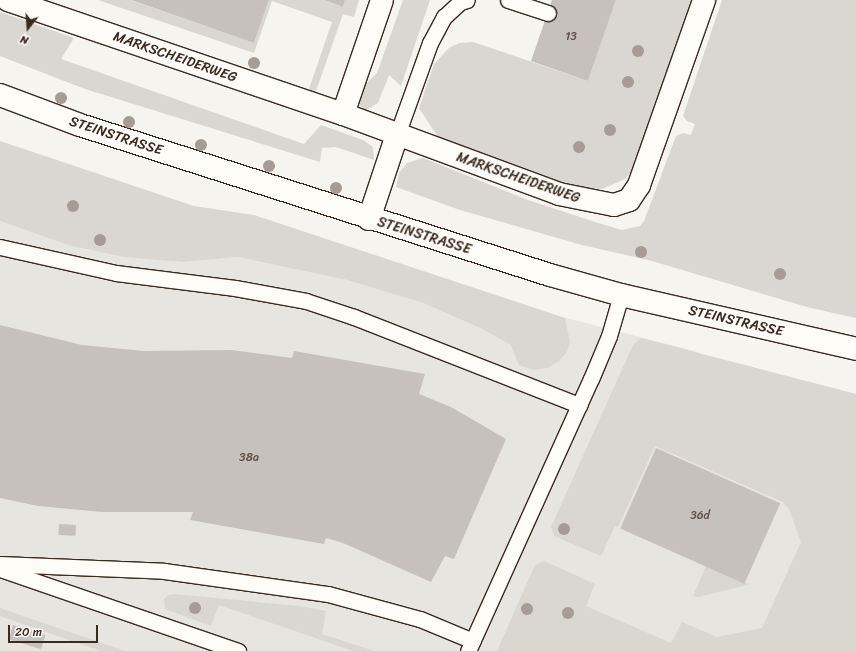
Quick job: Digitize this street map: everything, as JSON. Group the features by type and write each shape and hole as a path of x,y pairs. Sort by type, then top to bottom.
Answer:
{"street":[{"name":"MARKSCHEIDERWEG","path":"8,0 343,114 559,194 603,205 622,204 634,194 644,175 704,0"},
{"path":"343,114 382,0"},
{"name":"STEINSTRASSE","path":"0,94 80,125 369,219 621,295 856,349"},
{"path":"369,219 397,135"}],"lane":[{"path":"397,135 430,43 444,17 460,2 467,0"},
{"path":"508,0 548,13"},
{"path":"0,247 116,273 235,288 306,301 354,317 579,405"},
{"path":"0,564 164,571 328,594 420,619 470,646 605,347 621,295"},
{"path":"0,569 238,651"}],"shaded area":[{"path":"98,0 130,0 254,43 269,0 323,0 343,7 345,0 359,0 354,17 343,14 315,94 309,89 332,22 272,1 254,53"},
{"path":"403,0 430,0 401,86 389,75 378,103 365,111 359,104 359,94 362,87 377,73"},
{"path":"616,0 692,0 632,171 625,179 602,189 586,188 562,183 438,137 419,108 434,64 449,48 459,43 473,42 588,81"},
{"path":"722,0 856,0 856,318 807,307 652,261 582,245 460,210 396,187 399,173 407,163 423,158 528,200 598,223 622,230 640,226 644,221 676,136 683,133 691,135 695,124 687,121 683,116"},
{"path":"0,12 74,38 61,59 304,144 321,125 363,140 373,147 374,160 336,147 322,148 320,162 85,89 0,56"},
{"path":"0,141 194,206 254,215 565,318 570,342 567,352 559,361 547,368 534,370 519,365 511,345 480,328 423,303 347,280 238,257 183,262 124,257 72,246 0,221"},
{"path":"0,221 87,250 183,262 238,257 347,280 423,303 480,328 511,345 539,311 694,351 856,426 856,651 0,651"},
{"path":"641,338 856,394 856,651 497,651 535,565 544,561 595,584 586,606 671,643 682,622 717,637 762,628 801,542 789,509 783,502 655,446 618,527 615,526 601,556 554,536 551,527 633,345"},
{"path":"706,566 745,583 751,584 698,597 693,596"},
{"path":"174,594 299,606 326,611 322,634 374,651 353,651 219,605 211,626 165,609 164,599 168,595"},
{"path":"0,608 125,651 101,651 0,616"}],"building":[{"path":"131,0 269,0 254,43"},
{"path":"324,0 345,0 343,7"},
{"path":"552,0 616,0 588,81 531,61"},
{"path":"0,325 82,345 144,351 232,350 292,358 294,351 425,374 419,394 451,407 506,439 454,559 445,556 431,582 343,543 326,538 324,544 190,520 193,512 102,512 38,506 0,498"},
{"path":"656,448 780,503 744,584 620,528"},
{"path":"59,524 76,525 75,536 58,535"},
{"path":"13,625 46,635 41,649 9,639"}]}
